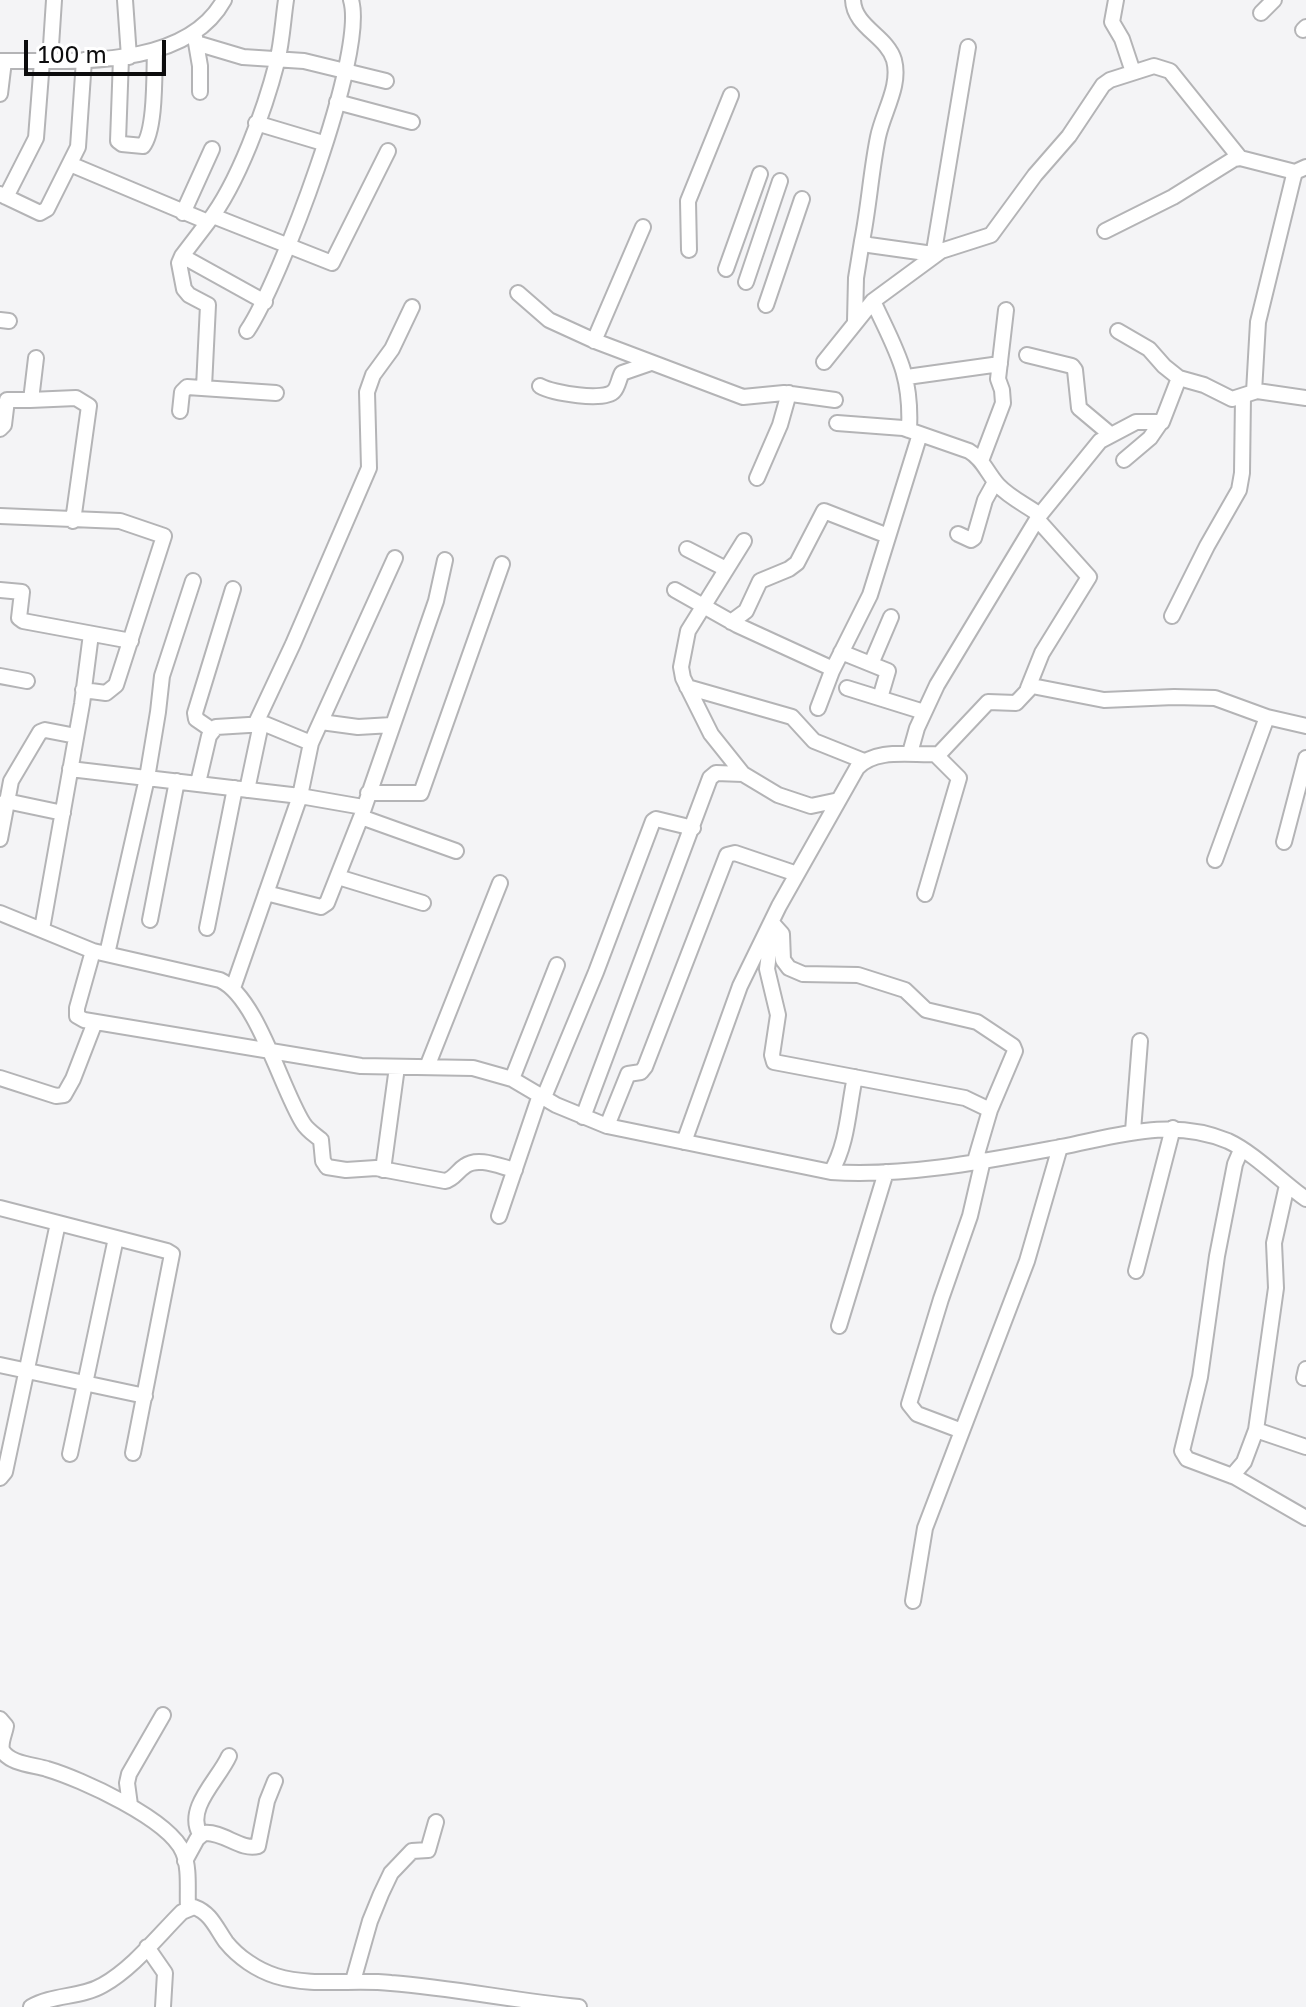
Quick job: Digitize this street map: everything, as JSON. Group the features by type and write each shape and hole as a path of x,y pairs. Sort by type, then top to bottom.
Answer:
{"street":[{"path":"54,0 36,138 3,196 40,213 45,212 79,143 84,60"},
{"path":"125,0 125,57 118,141 122,144 145,146 151,116 155,50"},
{"path":"0,94 2,61 84,60 125,57 155,50 196,38 224,0"},
{"path":"204,387 208,305 184,289 179,263 211,219 236,173 277,61 286,0"},
{"path":"247,331 265,302 288,244 337,102 353,38 354,11 351,0"},
{"path":"853,0 854,11 892,54 895,68 891,98 877,139 856,278 855,321"},
{"path":"1116,0 1112,22 1122,39 1133,72"},
{"path":"1261,13 1274,0"},
{"path":"196,38 243,57 304,61 386,81"},
{"path":"196,38 200,92"},
{"path":"933,255 968,47"},
{"path":"824,362 873,301 933,255 945,248 979,241 991,235 1035,175 1069,136 1103,85 1154,66 1170,71 1240,158"},
{"path":"689,250 688,201 731,95"},
{"path":"337,102 412,122"},
{"path":"256,123 323,143"},
{"path":"183,213 212,149"},
{"path":"70,164 183,213 288,244 332,263 388,151"},
{"path":"1105,231 1173,197 1240,158 1301,170 1258,322 1239,490 1172,616"},
{"path":"726,269 760,174"},
{"path":"746,282 780,181"},
{"path":"766,305 802,199"},
{"path":"594,341 643,227"},
{"path":"862,241 869,245 933,255"},
{"path":"182,256 265,302"},
{"path":"518,293 549,320 594,341 743,397 789,393 835,400"},
{"path":"818,708 833,669 870,595 915,432 907,377 873,301"},
{"path":"207,928 258,724 369,468 367,392 373,375 392,349 412,307"},
{"path":"981,461 1002,409 1002,390 998,379 1006,310"},
{"path":"1118,331 1149,349 1179,378 1204,385 1228,398 1249,394 1306,398"},
{"path":"1027,355 1072,366 1079,408 1110,434"},
{"path":"30,400 36,358"},
{"path":"540,386 553,393 571,396 609,394 615,391 622,373 651,363"},
{"path":"907,377 1000,364"},
{"path":"1124,460 1150,438 1161,422 1179,378"},
{"path":"180,411 183,389 187,387 276,393"},
{"path":"757,478 780,425 789,393"},
{"path":"0,429 4,425 7,400 76,398 89,406 73,521"},
{"path":"910,753 937,685 1039,517 1100,441 1136,422 1161,422"},
{"path":"687,687 792,717 814,741 864,761 910,753 936,755 943,752 986,703 1016,703 1028,688 1042,653 1089,577 1039,517 995,482 981,461 969,451 915,432 837,423"},
{"path":"958,534 971,540 974,538 985,500 995,482"},
{"path":"731,622 743,615 760,581 797,563 824,511 888,536"},
{"path":"0,516 120,521 164,536 114,689 106,693 83,690"},
{"path":"744,541 688,631 682,674 711,734 743,774 778,795 804,805 818,806 839,800"},
{"path":"687,549 726,569"},
{"path":"233,988 300,796 311,743 395,558"},
{"path":"266,893 324,907 364,806 436,601 445,560"},
{"path":"364,806 421,793 502,564"},
{"path":"193,581 162,676 147,778 100,952 77,1012 79,1018 361,1066 473,1068 512,1079 583,1117 607,1126 831,1172 886,1172 979,1161 1133,1131 1195,1130 1230,1142 1287,1185 1305,1194"},
{"path":"212,730 196,719 196,709 233,589"},
{"path":"0,590 22,592 19,618 23,621 131,641"},
{"path":"675,590 731,622 833,669"},
{"path":"871,664 891,617"},
{"path":"42,929 91,634"},
{"path":"841,652 888,671 880,698"},
{"path":"0,676 27,681"},
{"path":"1028,688 1032,686 1104,700 1215,698 1267,717 1306,726"},
{"path":"847,688 924,712"},
{"path":"1215,860 1267,717"},
{"path":"321,722 358,727 392,725"},
{"path":"198,783 212,730 216,727 265,724 311,743"},
{"path":"0,839 14,774 40,732 45,730 76,736"},
{"path":"925,894 959,778 936,755"},
{"path":"1284,842 1306,758"},
{"path":"684,1142 740,986 797,874 857,768 864,761"},
{"path":"70,769 364,806 456,851"},
{"path":"583,1117 713,775 743,774"},
{"path":"150,920 177,781"},
{"path":"6,801 63,813"},
{"path":"499,1216 542,1096 596,972 653,821 656,819 693,828"},
{"path":"607,1126 627,1076 641,1072 645,1067 727,855 735,853 797,874"},
{"path":"338,877 423,903"},
{"path":"427,1067 500,883"},
{"path":"0,913 100,952 220,980 233,988 269,1051 303,1124 321,1140 323,1161 327,1167 346,1170 369,1167 445,1181 465,1165 475,1162 515,1170"},
{"path":"774,919 767,969 778,1015 773,1061 779,1065 965,1098 990,1110"},
{"path":"774,919 782,934 783,960 791,970 803,974 858,975 905,990 926,1010 977,1022 1011,1044 1015,1051 990,1110 970,1216 909,1404 917,1414 962,1431"},
{"path":"512,1079 557,965"},
{"path":"0,1078 56,1096 64,1095 95,1022"},
{"path":"1133,1131 1140,1041"},
{"path":"383,1170 397,1067"},
{"path":"831,1172 845,1142 855,1077"},
{"path":"1136,1271 1173,1128"},
{"path":"913,1601 925,1528 1027,1261 1060,1147"},
{"path":"1241,1150 1235,1164 1217,1256 1200,1377 1182,1451 1187,1459 1232,1476 1306,1518"},
{"path":"839,1326 886,1172"},
{"path":"1232,1476 1244,1462 1256,1430 1276,1288 1274,1243 1287,1185"},
{"path":"0,1208 169,1251 173,1257 133,1453"},
{"path":"0,1478 5,1472 58,1223"},
{"path":"70,1454 116,1238"},
{"path":"0,1365 145,1396"},
{"path":"1256,1430 1306,1447"},
{"path":"130,1805 129,1774 163,1715"},
{"path":"0,1719 6,1726 1,1743 6,1754 22,1763 55,1771 130,1805 171,1836 184,1853 188,1908"},
{"path":"200,1834 195,1822 199,1809 229,1756"},
{"path":"200,1834 220,1834 250,1847 258,1846 267,1801 275,1781"},
{"path":"353,1981 370,1921 391,1873 412,1851 428,1850 436,1822"},
{"path":"185,1861 200,1834"},
{"path":"188,1908 202,1910 240,1956 275,1975 293,1979 473,1991 525,2004 579,2007"},
{"path":"31,2007 52,1997 86,1992 102,1986 120,1973 188,1908"},
{"path":"147,1947 165,1973 163,2007"}]}
